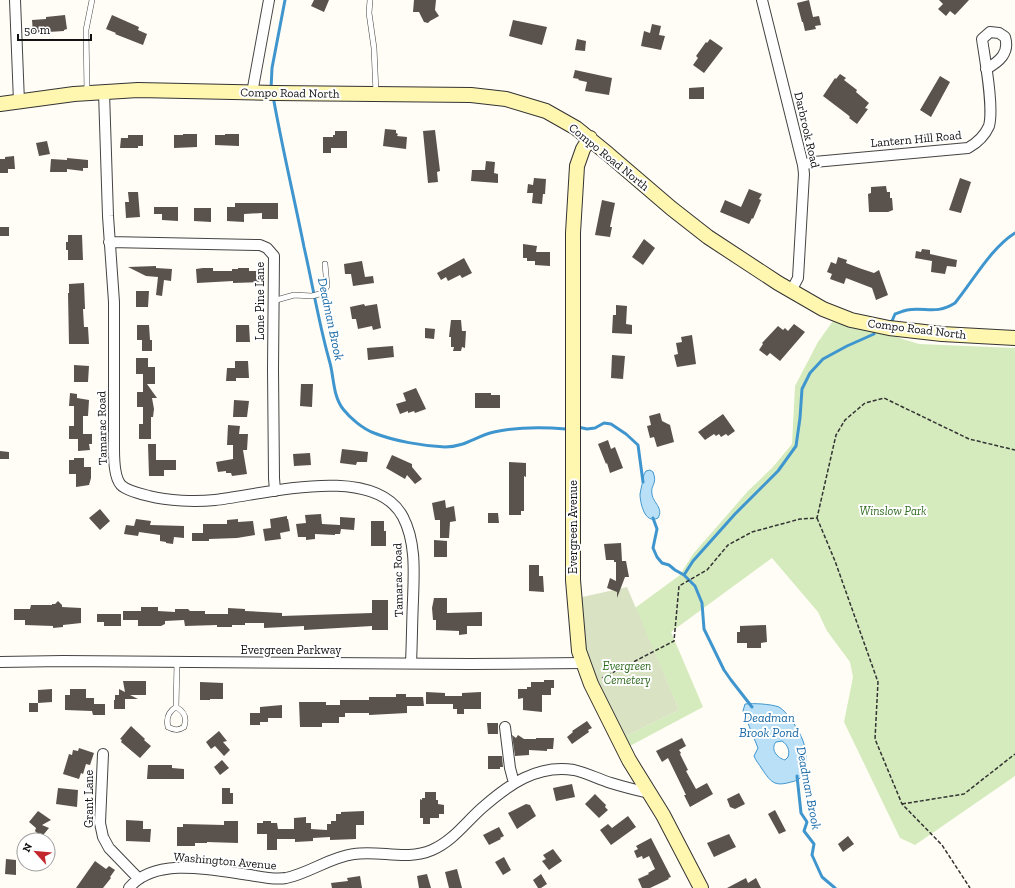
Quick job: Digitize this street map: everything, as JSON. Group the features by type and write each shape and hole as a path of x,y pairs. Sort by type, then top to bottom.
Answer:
{"main road":[{"name":"Compo Road North","path":"0,104 87,93 138,90 471,95 506,99 546,111 570,124 590,138 687,221 733,254 791,291 829,312 851,320 875,326 930,333 1015,338"},
{"name":"Evergreen Avenue","path":"590,138 583,149 577,166 573,233 573,580 578,646 582,662 591,684 628,760 663,815 701,888"}],"street":[{"path":"15,0 18,102"},
{"path":"265,93 269,0"},
{"name":"Darbrook Road","path":"762,0 803,164 804,174 798,278 791,291"},
{"name":"Lantern Hill Road","path":"803,164 968,148 981,138 990,119 991,111 986,69"},
{"name":"Tamarac Road","path":"104,92 109,242 114,302 114,450 115,471 121,485 135,493 164,500 214,500 310,486 363,488 381,495 396,505 412,540 414,571 411,663"},
{"name":"Lone Pine Lane","path":"109,242 260,246 267,248 274,256 273,400 275,491"},
{"name":"Evergreen Parkway","path":"0,662 582,662"},
{"path":"505,727 510,768 514,783"},
{"name":"Grant Lane","path":"102,754 100,823 103,837 109,848 138,878"},
{"name":"Washington Avenue","path":"129,888 138,878 151,872 176,868 200,869 274,879 284,878 305,872 354,854 374,853 407,856 423,854 446,842 481,808 514,783 543,770 556,769 579,772 610,783 649,793"}],"lane":[{"path":"87,93 86,30 92,0"},
{"path":"370,0 369,13 374,48 376,94"},
{"path":"273,301 294,295 312,296 323,294 327,286 325,264"},
{"path":"176,707 184,715 186,720 184,727 180,730 174,730 168,727 167,722 168,716 176,707 177,662"}],"path":[{"path":"970,888 942,845 902,804 875,739 878,682 835,561 817,518 836,434 845,420 865,403 884,398 970,439 1015,450"},
{"path":"591,684 674,641 679,586 706,570 728,545 752,532 800,519 817,518"},
{"path":"902,804 964,794 1015,754"}],"green space":[{"name":"Winslow Park","path":"833,321 919,344 1015,348 1015,776 915,845 900,838 844,722 853,677 850,662 827,631 818,612 772,558 671,632 703,707 628,747 622,738 679,710 635,608 680,575 693,554 748,491 772,468 792,444 795,386 818,342"},
{"name":"Evergreen Cemetery","path":"627,587 679,710 622,738 586,658 578,598"}],"water":[{"path":"650,470 653,472 655,479 652,494 660,511 658,518 653,519 647,516 644,512 640,498 644,474 646,471"},
{"name":"Deadman Brook Pond","path":"745,704 771,705 779,707 783,710 798,730 803,740 806,754 806,765 801,778 793,782 777,784 768,777 754,756 758,748 743,711","holes":["782,741 787,746 789,753 785,760 777,755 774,750 774,745 776,742"]}],"building":[{"path":"314,0 329,0 324,12 311,6"},
{"path":"414,0 436,0 435,10 439,16 428,23 424,22 419,12 413,12"},
{"path":"809,0 813,17 819,16 821,25 815,26 816,29 805,31 797,3"},
{"path":"939,0 969,0 955,15 950,11 946,16 938,9 943,4"},
{"path":"65,15 67,29 64,31 33,33 32,20"},
{"path":"112,15 139,27 138,30 147,34 143,45 106,29"},
{"path":"513,20 547,27 542,45 509,36"},
{"path":"652,24 661,26 659,35 665,36 661,50 641,46 644,31 650,33"},
{"path":"577,39 586,41 585,51 575,50"},
{"path":"710,39 723,48 704,73 693,65 698,58 696,56"},
{"path":"575,70 612,78 609,95 585,91 587,82 573,78"},
{"path":"840,74 846,78 844,80 857,90 856,92 869,103 865,108 868,109 857,124 849,118 850,117 848,115 823,96 835,78 836,79"},
{"path":"940,76 950,82 931,117 920,110"},
{"path":"704,87 704,99 689,99 689,88"},
{"path":"385,129 396,130 396,133 398,134 397,136 407,137 406,149 383,146"},
{"path":"435,130 440,171 437,172 438,182 428,183 423,131"},
{"path":"335,131 347,131 347,148 331,148 331,153 323,153 323,137 333,137 333,135 335,135"},
{"path":"197,134 197,147 174,148 174,135"},
{"path":"239,134 239,146 215,145 215,135"},
{"path":"128,135 143,135 143,146 138,146 138,148 120,148 121,138 128,138"},
{"path":"47,141 50,154 39,156 36,143"},
{"path":"14,156 15,169 8,169 8,173 0,173 0,159"},
{"path":"67,158 88,160 88,168 83,168 83,171 67,169 67,172 50,172 51,159 67,160"},
{"path":"486,161 495,162 494,173 498,174 498,183 471,181 472,170 485,170"},
{"path":"534,178 546,179 545,194 543,194 542,204 532,203 533,193 527,193 528,184 533,185"},
{"path":"960,178 971,182 961,213 949,210"},
{"path":"886,186 887,192 890,192 890,198 892,198 893,210 888,212 869,212 868,194 871,193 871,187"},
{"path":"749,189 762,194 753,219 752,218 749,224 720,212 725,200 741,207"},
{"path":"128,192 138,192 140,217 126,218 125,202 129,202"},
{"path":"602,200 615,203 610,227 612,227 610,237 595,235"},
{"path":"235,203 278,203 278,219 262,219 262,213 244,214 244,222 227,221 227,207 235,207"},
{"path":"154,207 178,207 178,221 162,220 162,214 154,214"},
{"path":"194,208 211,208 211,222 194,221"},
{"path":"0,227 9,227 9,236 0,236"},
{"path":"68,235 82,235 83,260 68,260 66,242 68,242"},
{"path":"644,239 655,248 643,265 632,257"},
{"path":"523,244 537,246 536,252 550,252 550,266 535,265 535,261 527,261 527,258 523,258"},
{"path":"922,249 930,250 930,254 957,260 956,267 947,266 945,274 931,272 932,261 915,258 916,251 921,252"},
{"path":"838,257 847,260 846,263 874,273 879,270 888,295 876,300 872,288 846,278 844,284 830,279 832,274 827,272 831,262 836,264"},
{"path":"464,258 472,273 462,278 460,275 448,281 446,277 441,280 437,273"},
{"path":"362,261 365,277 373,276 374,283 353,286 351,274 345,274 344,264"},
{"path":"156,266 156,268 172,269 171,281 164,280 162,296 156,295 158,277 146,276 128,267"},
{"path":"213,268 213,271 232,271 232,269 249,268 249,271 260,271 260,282 233,283 233,281 197,283 196,269"},
{"path":"84,283 84,327 88,327 89,344 69,344 69,284"},
{"path":"136,291 149,291 148,307 136,307"},
{"path":"364,304 365,306 377,304 381,328 373,330 372,326 358,329 356,319 352,319 350,307"},
{"path":"616,305 627,306 626,324 632,325 632,334 612,333 613,315 616,315"},
{"path":"451,320 461,320 462,331 466,331 465,348 462,347 461,351 453,351 454,347 451,347 451,337 449,337"},
{"path":"794,324 805,332 780,361 770,353 767,356 759,350 763,344 762,343 778,326 783,330 785,328 788,331"},
{"path":"137,325 149,325 150,340 152,340 152,351 142,351 142,340 137,340"},
{"path":"236,325 249,325 250,342 236,342"},
{"path":"425,328 435,329 434,339 425,338"},
{"path":"692,335 696,364 677,367 674,355 678,354 676,343 682,342 681,337"},
{"path":"393,346 394,357 368,360 367,348"},
{"path":"612,355 625,356 623,379 611,378"},
{"path":"136,358 148,358 148,367 155,367 155,384 147,384 157,398 152,398 154,409 153,417 151,417 151,439 139,439 139,424 143,424 143,407 137,407 137,392 143,392 143,374 136,374"},
{"path":"235,361 248,361 249,378 236,378 236,381 226,381 227,368 235,368"},
{"path":"74,365 89,366 88,382 74,382"},
{"path":"301,384 313,384 312,407 300,406"},
{"path":"416,388 426,409 415,413 414,411 408,413 408,411 400,414 396,404 406,401 403,393"},
{"path":"70,393 77,394 77,398 89,400 88,416 83,416 83,434 92,434 92,444 89,444 90,450 78,451 78,439 69,439 69,426 74,426 74,406 69,406"},
{"path":"475,393 491,393 491,395 500,395 500,408 475,408"},
{"path":"234,400 249,401 247,417 233,417"},
{"path":"660,413 662,421 670,425 674,442 657,447 654,437 650,438 647,426 651,425 649,416"},
{"path":"723,414 735,431 728,436 726,434 721,437 719,434 716,436 714,434 705,440 698,432"},
{"path":"228,425 240,426 239,434 248,434 247,450 243,450 247,474 232,476 231,473 226,473 226,471 218,472 216,462 233,459 233,445 227,445"},
{"path":"608,440 611,449 615,447 623,468 610,473 598,444"},
{"path":"148,444 156,444 156,460 176,460 176,470 164,470 164,476 149,476"},
{"path":"342,449 368,452 367,462 357,462 356,465 340,463"},
{"path":"0,451 9,452 9,459 0,459"},
{"path":"310,453 311,465 294,466 293,454"},
{"path":"392,455 412,464 412,467 422,479 415,484 407,475 405,479 386,468"},
{"path":"74,458 84,458 84,467 91,467 91,478 89,485 76,487 76,474 69,474 69,460 74,460"},
{"path":"509,462 526,463 526,477 524,476 524,511 521,511 521,515 509,515"},
{"path":"445,500 446,508 454,506 456,521 450,522 449,538 440,538 440,520 435,520 432,503"},
{"path":"100,509 110,521 100,530 89,518"},
{"path":"488,513 498,513 499,523 488,523"},
{"path":"321,514 322,524 340,525 340,517 355,518 354,530 341,529 340,534 335,535 315,534 315,539 306,540 306,537 298,537 296,524 306,523 305,515"},
{"path":"287,516 290,531 280,533 281,539 265,541 263,529 271,528 270,519"},
{"path":"136,519 151,521 150,525 184,526 184,538 174,537 173,544 160,541 160,535 139,532 138,536 124,534 126,525 134,526"},
{"path":"238,519 238,522 253,521 255,535 237,538 209,539 209,541 192,541 192,533 203,533 203,524 227,524 227,520"},
{"path":"371,521 384,521 386,546 371,546"},
{"path":"434,540 447,541 447,557 434,557"},
{"path":"621,543 622,561 626,561 629,577 625,577 617,598 617,592 607,588 610,578 616,581 616,562 614,562 614,560 606,560 604,544"},
{"path":"529,565 539,565 539,576 543,576 544,592 529,591"},
{"path":"434,598 447,598 447,613 482,612 482,626 467,626 467,634 459,635 459,631 436,630 436,620 433,620 432,608"},
{"path":"372,600 388,600 388,630 372,630 372,626 304,630 304,626 264,628 264,623 245,623 245,625 232,625 232,627 217,627 217,625 185,626 184,620 165,621 165,624 161,626 138,626 138,620 123,620 123,611 141,611 141,607 158,607 158,611 175,612 175,609 188,609 190,611 205,611 205,614 228,614 228,608 245,609 245,611 282,613 282,616 372,613"},
{"path":"58,601 62,607 81,608 81,623 53,628 53,626 25,625 25,620 14,620 14,609 30,609 31,605 52,605"},
{"path":"97,614 121,614 121,626 104,626 104,622 97,622"},
{"path":"766,625 767,642 761,643 761,648 747,648 747,643 737,643 737,632 740,632 740,626"},
{"path":"544,680 554,680 554,688 551,688 551,695 542,695 542,712 523,710 523,698 518,699 518,689 527,689 527,687 531,687 531,682 544,682"},
{"path":"123,681 146,681 146,695 130,695 138,699 125,699 125,709 114,709 115,695 119,695 119,689 125,692"},
{"path":"200,682 223,683 223,699 200,700"},
{"path":"52,689 52,702 38,703 38,690"},
{"path":"70,689 86,689 86,698 94,698 94,704 105,704 105,715 93,715 92,711 65,710 65,695 70,695"},
{"path":"426,692 445,693 445,696 462,696 462,693 481,692 481,709 464,709 464,714 457,714 457,709 453,709 453,704 426,704"},
{"path":"396,694 406,694 406,697 423,697 424,706 407,706 407,713 369,715 369,713 345,713 345,717 339,717 339,723 322,723 322,727 300,727 299,702 326,702 326,705 340,705 340,700 369,700 369,697 396,697"},
{"path":"29,703 38,703 38,712 29,712"},
{"path":"282,705 282,718 268,718 268,722 260,722 260,725 250,725 250,713 260,713 260,707"},
{"path":"587,721 592,728 588,730 589,732 572,744 567,737 573,732 572,731"},
{"path":"487,723 498,723 498,734 488,734"},
{"path":"131,726 151,746 140,758 121,742 122,740 120,739"},
{"path":"219,731 227,741 223,742 230,750 224,756 215,746 211,749 206,742"},
{"path":"512,735 516,738 518,735 524,739 554,738 553,749 547,749 547,751 529,750 529,755 515,756"},
{"path":"682,738 686,746 679,750 688,770 686,771 696,789 707,783 713,794 690,807 684,795 686,795 668,758 662,762 656,751"},
{"path":"79,748 94,753 90,765 86,764 83,774 81,773 79,779 63,774 69,754 72,755 73,750 78,751"},
{"path":"488,756 502,756 503,767 500,767 500,769 488,769"},
{"path":"222,760 229,768 220,775 214,767"},
{"path":"148,765 172,765 172,768 184,769 184,779 147,779"},
{"path":"572,784 575,797 556,801 553,788"},
{"path":"58,788 78,790 77,807 56,804"},
{"path":"222,788 230,788 230,793 233,793 233,804 222,804"},
{"path":"425,792 436,792 436,800 438,800 438,804 444,805 444,814 439,814 439,818 430,818 430,824 423,824 423,818 420,818 420,799 422,800 422,798 425,798"},
{"path":"739,793 745,804 735,809 730,807 727,799"},
{"path":"595,794 606,805 605,807 608,810 599,818 585,804"},
{"path":"526,804 530,805 536,816 517,829 508,813"},
{"path":"775,810 786,831 779,834 768,814"},
{"path":"38,811 51,820 42,825 49,828 46,832 36,832 36,828 29,822"},
{"path":"364,811 364,825 356,825 356,839 330,840 330,837 313,838 313,841 295,842 295,839 277,839 277,850 267,850 267,834 257,834 257,823 263,823 263,821 277,823 278,829 294,829 294,818 306,817 306,823 311,823 311,829 327,830 327,824 331,824 331,821 336,821 336,814 341,814 341,812"},
{"path":"628,816 636,827 611,845 600,830 608,824 612,828"},
{"path":"126,820 143,821 143,829 151,829 150,842 126,841"},
{"path":"224,821 238,821 238,843 207,842 195,843 195,846 177,846 177,827 183,827 183,824 224,825"},
{"path":"499,827 504,836 489,845 483,835"},
{"path":"729,834 736,847 714,857 707,843"},
{"path":"848,836 854,844 843,852 838,844"},
{"path":"651,838 671,877 650,888 642,888 638,879 649,874 648,873 655,869 649,856 643,859 642,856 637,858 634,851 638,849 636,846"},
{"path":"553,849 562,861 549,870 542,861 546,859 543,855"},
{"path":"504,857 511,870 503,875 495,862"},
{"path":"6,859 16,860 16,875 5,874"},
{"path":"95,861 106,869 109,866 115,870 110,877 111,878 103,888 76,888"},
{"path":"457,869 462,888 449,888 445,872"},
{"path":"427,874 431,888 419,888 417,876"},
{"path":"541,874 547,884 541,888 538,888 533,880"},
{"path":"360,876 362,888 332,888 331,883 348,881 347,878"},
{"path":"746,878 748,883 756,878 761,888 727,888"}],"waterway":[{"name":"Deadman Brook","path":"271,89 272,68 285,0"},
{"name":"Deadman Brook","path":"273,96 319,320 337,398 343,409 361,426 382,436 399,441 445,447 452,447 494,432 512,429 566,429"},
{"path":"892,321 895,314 905,310 936,310 948,307 955,303 990,256 1006,239 1015,233"},
{"path":"684,575 693,561 735,514 778,471 796,446 802,389 810,373 823,359 874,334"},
{"name":"Deadman Brook","path":"578,427 587,429 595,428 604,423 611,424 626,434 638,445 643,482"},
{"name":"Deadman Brook","path":"653,518 657,529 653,548 657,557 662,563 669,565 684,575 695,586 702,603 704,629 724,670 752,707"},
{"name":"Deadman Brook","path":"797,776 801,813 807,822 804,831 814,844 812,855 822,877 835,888"}]}
